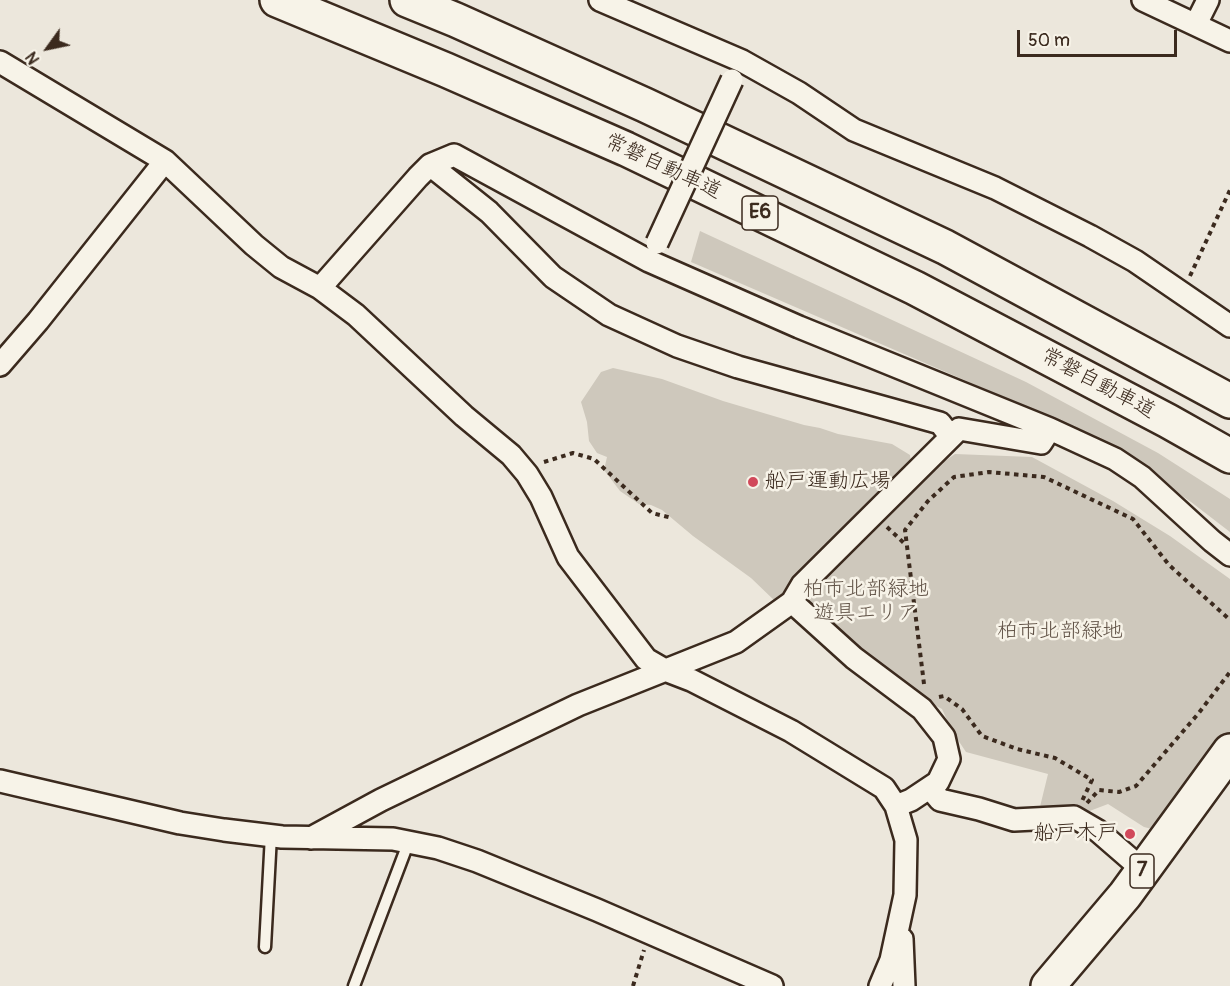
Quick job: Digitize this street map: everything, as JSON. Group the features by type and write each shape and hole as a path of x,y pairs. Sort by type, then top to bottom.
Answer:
{"main road":[{"name":"常磐自動車道","path":"277,0 446,70 637,154 915,288 1230,456"},
{"name":"E6","path":"407,0 645,105 945,247 1230,401"},
{"name":"7","path":"1048,986 1125,895 1230,751"}],"street":[{"path":"600,0 742,61 799,93 854,130 995,188 1135,261 1230,326"},
{"path":"1143,0 1230,41"},
{"path":"1196,24 1208,0"},
{"path":"653,252 742,61"},
{"path":"0,62 165,161 254,245 281,267 320,288 357,315 464,416 511,455 541,497 568,557 581,577 646,659 664,670 691,680 791,731 884,788 896,806 906,840 905,896 891,960 880,986"},
{"path":"320,288 430,165 454,155 810,331 1050,429 1115,459 1142,477 1230,555"},
{"path":"0,365 38,321 165,161"},
{"path":"430,165 489,212 554,277 609,315 677,346 738,367 940,423 951,436"},
{"path":"311,838 381,800 578,705 736,642 792,602 802,585 959,429 1041,443 1050,429"},
{"path":"792,602 855,658 922,709 944,737 949,759 939,782 896,806"},
{"path":"0,781 180,823 271,835 409,841 438,848 477,861 772,986"},
{"path":"930,789 940,800 1014,820 1074,817 1098,831 1143,870"},
{"path":"901,914 904,986"}],"lane":[{"path":"264,947 271,835"},
{"path":"354,986 409,841"}],"path":[{"path":"1182,292 1230,190"},
{"path":"526,474 545,461 573,453 594,459 652,513 672,518"},
{"path":"923,689 920,644 905,530 928,501 954,477 990,472 1044,477 1133,519 1168,565 1230,620"},
{"path":"895,534 906,545"},
{"path":"1074,817 1099,790 1119,792 1136,786 1198,714 1230,672"},
{"path":"933,697 944,696 962,709 982,736 1017,749 1055,758 1092,780 1074,817"},
{"path":"633,986 649,933"}],"green space":[{"path":"700,231 1026,382 1158,453 1230,499 1230,532 1191,502 1094,436 691,262"},
{"name":"船戸運動広場","path":"613,368 662,379 723,401 804,425 892,444 910,455 911,462 777,603 751,578 693,536 662,510 651,505 639,504 620,491 604,470 607,457 597,453 589,441 587,422 581,402 601,372"},
{"name":"柏市北部緑地","path":"955,454 1032,457 1113,501 1170,536 1230,579 1230,733 1156,830 1144,827 1108,804 1074,817 1037,819 1048,774 966,752 952,731 942,709 893,683 805,606 809,596 844,557 926,474"}],"place":[{"name":"船戸運動広場","path":"753,482"},
{"name":"船戸木戸","path":"1130,834"}],"park label":[{"name":"柏市北部緑地 遊具エリア","path":"866,602"}]}
